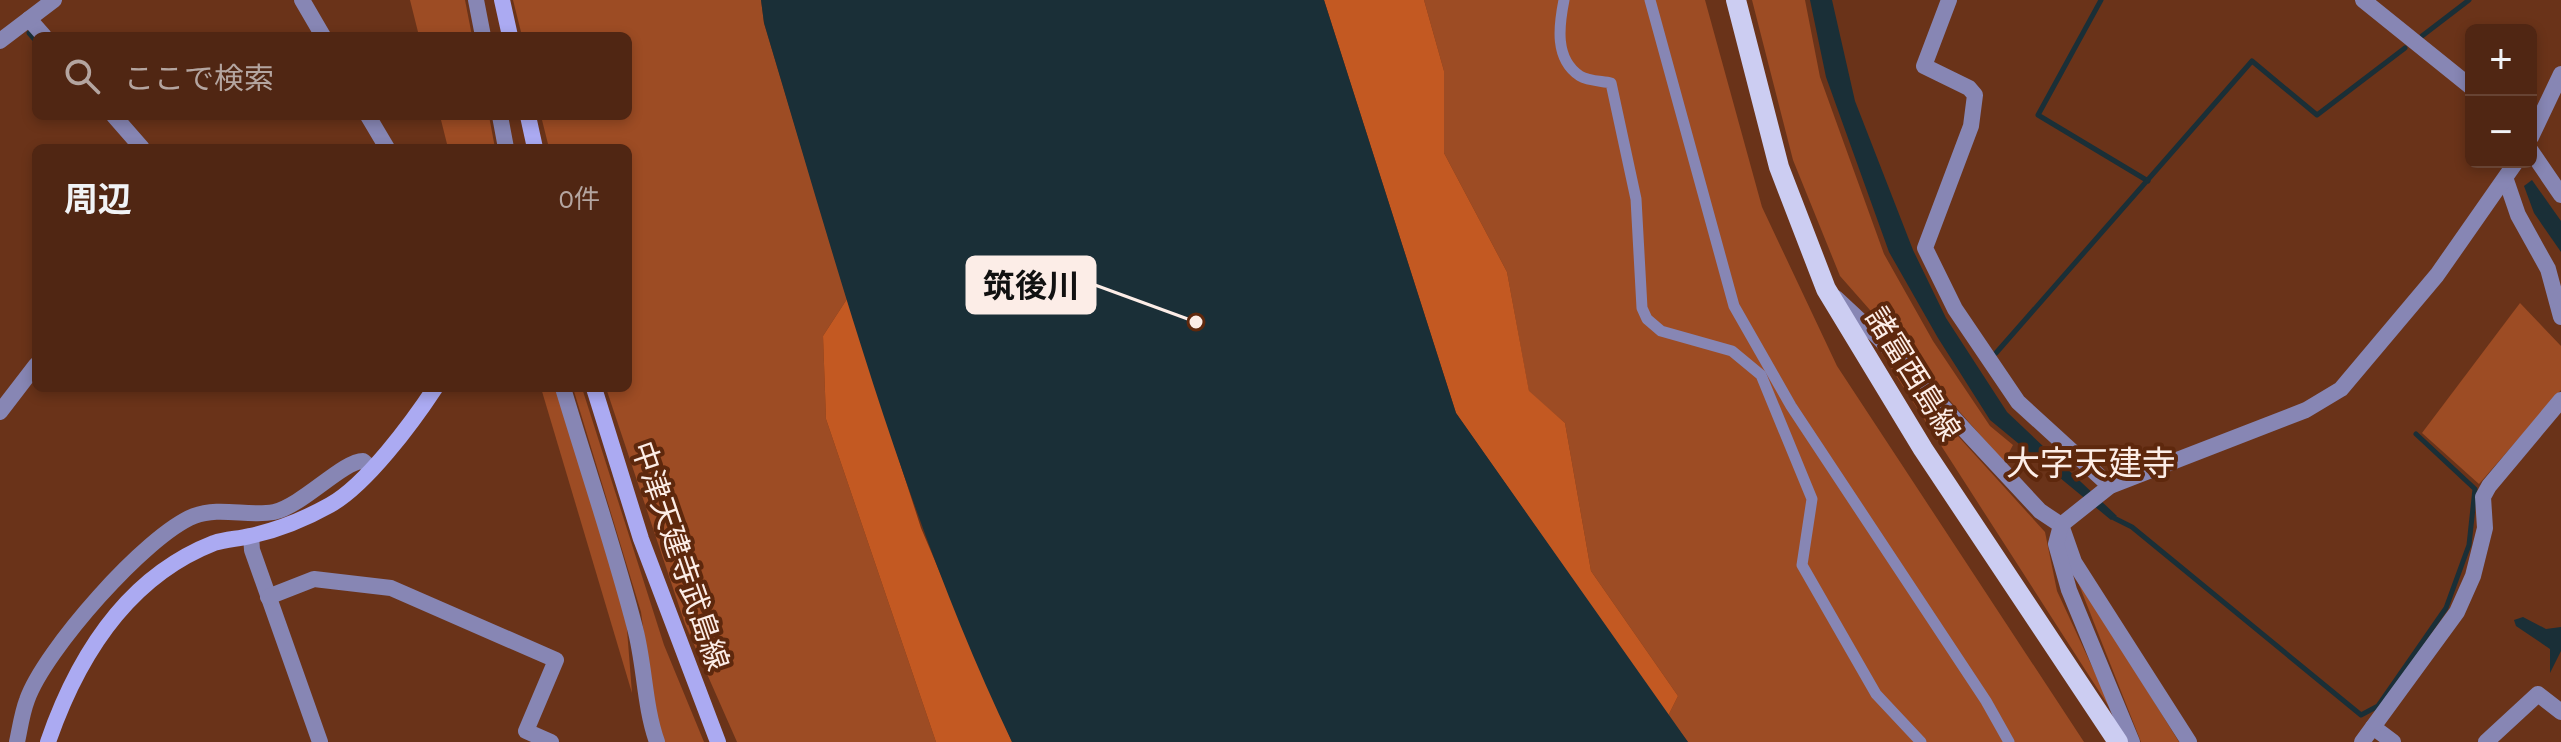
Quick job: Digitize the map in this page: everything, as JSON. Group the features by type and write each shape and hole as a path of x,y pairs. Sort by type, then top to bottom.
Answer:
{"main road":[{"path":"502,0 509,32"},
{"name":"諸富西島線","path":"1736,0 1779,167 1826,289 1892,401 2118,742"},
{"path":"529,120 534,144"},
{"path":"48,742 80,663 97,636 125,605 160,574 191,553 218,541 251,536 293,523 333,504 371,468 432,392"},
{"name":"中津天建寺武島線","path":"595,392 641,539 718,742"}],"street":[{"path":"0,41 54,0"},
{"path":"302,0 321,32"},
{"path":"476,0 482,32"},
{"path":"1949,0 1924,66 1969,88 1975,95 1971,126 1925,248 1955,309 2018,402 2106,488"},
{"path":"2363,0 2465,82"},
{"path":"29,19 40,32"},
{"path":"2537,124 2561,74"},
{"path":"118,120 138,144"},
{"path":"370,120 385,144"},
{"path":"501,120 505,144"},
{"path":"2537,160 2561,195"},
{"path":"2132,742 2069,590 2056,544 2061,525 2106,488 2306,410 2341,389 2437,275 2513,168"},
{"path":"2506,180 2518,215 2548,269 2561,317"},
{"path":"1826,289 1880,339 2040,511 2061,525 2074,562 2189,742"},
{"path":"0,412 32,370"},
{"path":"564,392 620,570 641,651 651,725 657,742"},
{"path":"2362,742 2457,612 2473,576 2485,528 2483,497 2489,486 2561,400"},
{"path":"17,742 27,699 50,656 101,594 162,537 194,516 233,510 274,512 326,485 355,461 363,461 371,468"},
{"path":"251,536 252,550 320,742"},
{"path":"268,597 314,579 391,588 556,660 526,731 551,742"},
{"path":"2486,742 2538,694 2561,712"},
{"path":"2373,727 2393,742"}],"lane":[{"path":"1564,0 1557,32 1566,61 1581,77 1611,83 1636,199 1642,308 1647,319 1661,331 1732,351 1761,375 1812,499 1802,565 1876,694 1921,742"},
{"path":"1650,0 1734,306 1791,406 1986,701 2009,742"}],"shaded area":[{"path":"410,0 465,0 471,32 418,32"},
{"path":"513,0 761,0 764,23 847,299 823,336 826,419 936,742 737,742 685,624 607,392 632,392 632,144 548,144 542,120 632,120 632,32 521,32"},
{"path":"1324,0 1424,0 1444,71 1444,153 1507,272 1529,391 1565,423 1591,571 1678,696 1668,716 1456,413"},
{"path":"1424,0 1705,0 1762,207 1837,366 2084,742 1688,742 1668,716 1678,696 1591,571 1565,423 1529,392 1507,272 1444,153 1444,71"},
{"path":"1752,0 1805,0 1820,77 1884,254 1933,341 1990,426 2013,445 2004,462 1840,276 1793,160"},
{"path":"441,120 490,120 494,144 447,144"},
{"path":"847,299 921,528 1012,742 936,742 826,419 823,336"},
{"path":"2520,303 2561,346 2561,390 2479,484 2422,433"},
{"path":"1879,349 2045,532 2057,591 2115,716"},
{"path":"542,392 559,392 626,617 632,693"},
{"path":"574,392 583,392 664,645 704,742 663,742 656,722 641,612"},
{"path":"2074,572 2179,742 2141,742"}],"water":[{"path":"761,0 1324,0 1456,413 1688,742 1012,742 938,567 874,388 764,23"},
{"path":"1810,0 1832,0 1855,101 1913,250 1946,318 2007,412 2117,516 2111,520 1990,420 1938,338 1889,252 1826,77"},
{"path":"2532,180 2561,221 2561,252 2534,213 2524,186"},
{"path":"2523,617 2546,629 2561,627 2561,651 2550,673 2550,649 2516,626 2514,620"}],"waterway":[{"path":"2101,0 2038,115 2148,181"},
{"path":"2422,36 2469,0"},
{"path":"29,33 32,36"},
{"path":"1996,353 2252,61 2317,115 2405,48"},
{"path":"2114,518 2132,527 2361,715 2378,706 2446,608 2469,545 2475,489 2416,434"}],"place":[{"name":"筑後川","path":"1196,322"}],"district":[{"name":"大字天建寺","path":"2091,463"}]}
